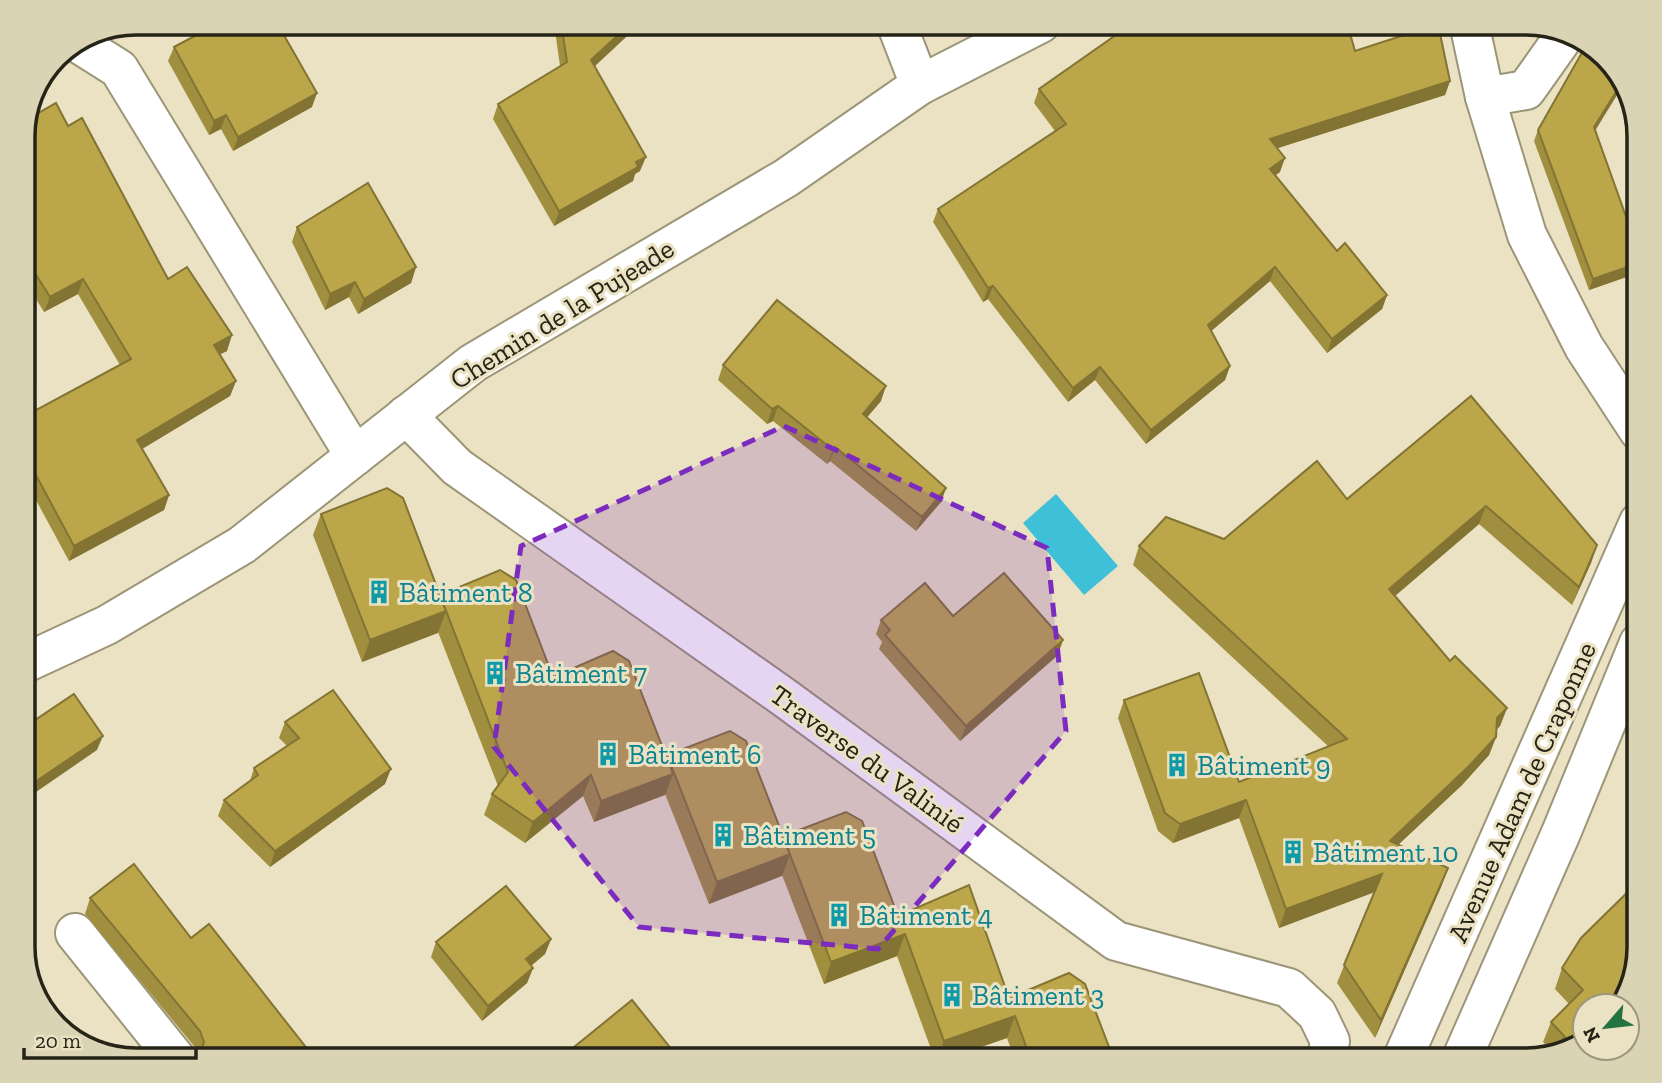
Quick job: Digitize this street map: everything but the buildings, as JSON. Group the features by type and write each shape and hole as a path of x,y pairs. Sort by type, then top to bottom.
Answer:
{"street":[{"path":"900,35 920,85"},
{"name":"Chemin de la Pujeade","path":"35,658 107,625 243,545 473,363 786,178 920,85 1018,35"},
{"path":"1472,35 1485,97 1527,235 1584,347 1627,413"},
{"path":"1485,97 1525,90 1561,41"},
{"path":"87,49 119,69 355,456"},
{"name":"Traverse du Valinié","path":"407,415 457,467 785,698 1115,941 1289,988 1317,1014 1330,1041 1329,1048"},
{"name":"Avenue Adam de Craponne","path":"1407,1048 1627,549"},
{"name":"Avenue Adam de Craponne","path":"1466,1048 1561,833 1627,672"},
{"path":"75,933 167,1048"}],"highlighted area":[{"path":"784,426 1047,548 1066,731 878,949 639,927 494,747 521,546"}],"water":[{"path":"1056,494 1118,566 1084,595 1023,523"}],"place":[{"name":"Bâtiment 8","path":"379,592"},
{"name":"Bâtiment 7","path":"495,673"},
{"name":"Bâtiment 6","path":"608,754"},
{"name":"Bâtiment 9","path":"1177,765"},
{"name":"Bâtiment 5","path":"723,835"},
{"name":"Bâtiment 10","path":"1293,852"},
{"name":"Bâtiment 4","path":"839,915"},
{"name":"Bâtiment 3","path":"952,995"}]}
